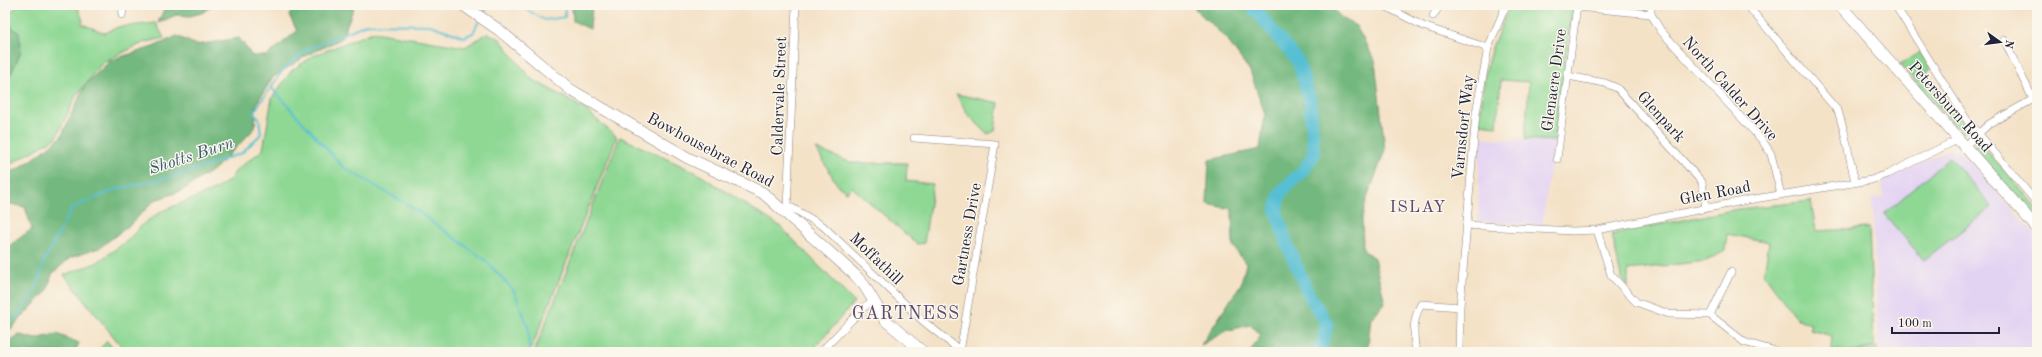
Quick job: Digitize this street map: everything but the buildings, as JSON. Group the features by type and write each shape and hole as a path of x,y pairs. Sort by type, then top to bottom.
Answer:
{"street":[{"path":"122,15 124,5"},
{"name":"Caldervale Street","path":"787,208 796,5"},
{"path":"1382,5 1423,26 1488,48"},
{"path":"1433,16 1440,5"},
{"name":"Varnsdorf Way","path":"1459,352 1460,307 1476,113 1488,48 1506,5"},
{"path":"1577,6 1651,14 1651,5"},
{"path":"1747,5 1838,111 1855,182"},
{"name":"Petersburn Road","path":"1840,5 2037,228"},
{"path":"1895,5 1967,120 2037,203"},
{"name":"Glenacre Drive","path":"1557,159 1577,6"},
{"name":"Bowhousebrae Road","path":"468,8 499,30 572,90 688,158 763,193 787,208 864,285 885,320 923,352"},
{"name":"North Calder Drive","path":"1651,14 1661,31 1762,140 1771,154 1781,194"},
{"path":"2004,40 2035,98"},
{"name":"Glenpark","path":"1568,76 1605,83 1617,88 1702,182 1706,208"},
{"name":"Glen Road","path":"1466,226 1573,231 1597,230 1781,194 1855,182 1888,174 1962,142 2035,98"},
{"name":"Gartness Drive","path":"914,138 995,144 961,351"},
{"name":"Moffathill","path":"787,208 824,226 923,321 961,351"},
{"path":"1597,230 1611,275 1636,302 1669,314 1710,315 1753,348 1779,352"},
{"path":"1710,315 1731,272"},
{"path":"821,352 864,307 873,301"},
{"path":"1416,352 1413,339 1415,313 1421,304 1460,307"}],"shaded area":[{"path":"1480,138 1554,141 1542,225 1478,221"},
{"path":"1950,149 1960,151 2037,237 2037,352 1879,352 1872,198 1883,198 1882,182"}],"green space":[{"path":"17,5 77,5 83,21 82,24 105,33 118,27 156,23 164,38 143,43 103,62 76,96 56,138 5,167 5,20"},
{"path":"166,5 213,5 202,13 190,16 176,15 158,23"},
{"path":"298,5 355,5 341,39 307,55 272,78 256,105 255,128 216,168 181,191 155,200 131,224 99,248 70,258 52,274 47,291 5,335 5,249 32,229 25,207 5,203 5,176 32,160 61,137 85,85 111,60 153,47 177,36 196,45 239,38 252,56 267,56 297,31 289,15"},
{"path":"572,5 592,5 590,29 573,21"},
{"path":"1191,5 1329,5 1342,18 1356,26 1375,61 1385,150 1366,201 1362,218 1363,250 1374,258 1385,303 1371,318 1367,352 1250,352 1261,335 1250,325 1226,331 1201,345 1241,284 1246,264 1233,246 1232,209 1207,204 1209,160 1260,149 1265,114 1250,71 1225,37"},
{"path":"1510,5 1573,5 1554,141 1525,139 1529,82 1501,80 1497,126 1479,124 1485,74 1491,50"},
{"path":"5,21 19,33 21,51 11,74 5,79"},
{"path":"373,32 465,47 488,33 500,39 530,78 583,108 617,137 530,352 126,352 64,275 96,263 127,241 143,224 162,211 214,190 230,180 237,169 263,150 272,98 292,70 315,55"},
{"path":"1920,52 1931,69 1926,72 1946,103 1950,101 1968,129 1962,133 1900,64"},
{"path":"956,94 999,103 995,131 988,134 969,116"},
{"path":"620,137 697,173 781,227 854,302 811,352 534,352"},
{"path":"1979,142 2037,208 2037,219 1973,146"},
{"path":"816,149 852,163 907,163 906,181 933,184 924,243 917,244 852,187 847,192 838,186"},
{"path":"1950,157 1992,207 1924,260 1884,214"},
{"path":"1811,201 1816,231 1869,228 1874,346 1857,351 1877,347 1877,352 1847,352 1831,349 1832,336 1810,330 1812,325 1796,318 1764,274 1769,242 1727,234 1725,251 1706,261 1628,270 1628,287 1621,277 1612,234 1738,209"},
{"path":"57,334 79,343 75,352 5,352 5,342 20,335 35,339"},
{"path":"107,341 116,352 97,352"}],"waterway":[{"name":"Shotts Burn","path":"483,15 488,5"},
{"name":"Shotts Burn","path":"518,5 545,20 565,17 565,5"},
{"path":"1251,5 1298,61 1310,100 1314,154 1303,171 1281,192 1276,209 1286,242 1309,295 1327,324 1320,352"},
{"name":"Shotts Burn","path":"5,325 16,318 35,292 44,261 72,208 116,189 177,176 242,153 261,134 259,118 253,113 283,70 306,50 366,24 430,25 464,37 473,33 479,21"},
{"path":"271,87 343,167 410,206 484,259 514,291 528,326 529,352"}],"district":[{"name":"ISLAY","path":"1418,206"},
{"name":"GARTNESS","path":"906,313"}]}
